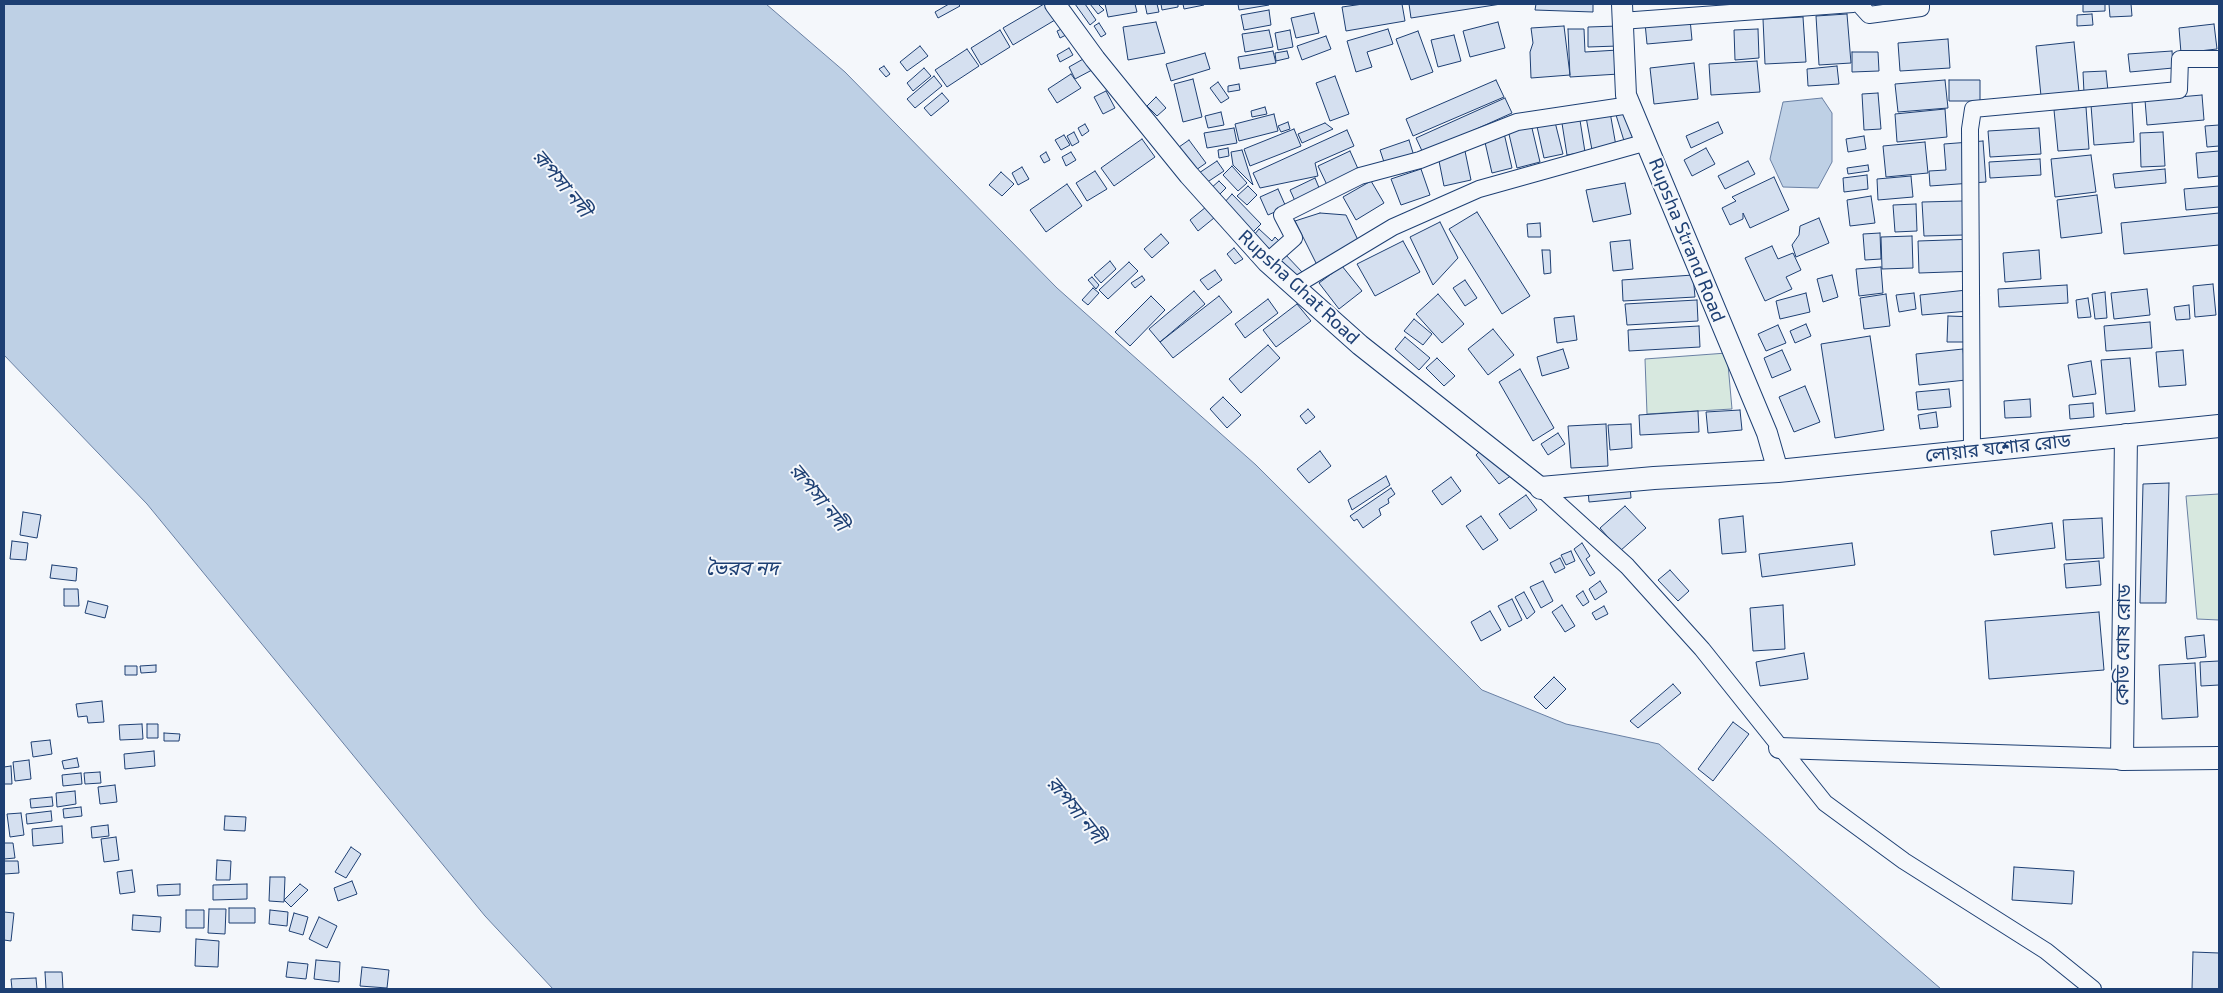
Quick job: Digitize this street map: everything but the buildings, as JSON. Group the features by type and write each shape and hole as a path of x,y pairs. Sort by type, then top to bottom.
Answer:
{"main road":[{"name":"লোয়ার যশোর রোড","path":"1541,488 1654,478 1778,471 2219,426"},
{"name":"কেডি ঘোষ রোড","path":"2122,758 2126,435"},
{"path":"2122,758 2219,758"}],"street":[{"name":"Rupsha Ghat Road","path":"1055,4 1095,58 1189,175 1267,262 1360,345 1541,488"},
{"path":"1622,12 1853,4"},
{"path":"1859,4 1869,15 1921,8 1921,4"},
{"name":"Rupsha Strand Road","path":"1622,12 1626,95 1767,433 1778,471"},
{"path":"1972,450 1970,129 1973,109 2180,90 2180,59 2219,59"},
{"path":"1267,262 1294,238 1282,215 1360,176 1420,160 1517,122 1630,105"},
{"path":"1293,287 1393,227 1479,189 1647,142"},
{"path":"1541,488 1627,566 1702,649 1779,748 1825,803 1904,861 2046,951 2093,989"},
{"path":"1779,748 2122,758"}],"shaded area":[{"path":"1727,353 1732,409 1647,414 1645,359"},
{"path":"2219,494 2219,620 2197,619 2186,496"}],"water":[{"name":"ভৈরব নদ","path":"4,4 766,4 845,72 1057,288 1256,465 1482,690 1566,724 1659,744 1941,989 553,989 485,916 147,504 4,355"},
{"path":"1822,98 1832,113 1832,162 1818,188 1783,187 1770,159 1783,102"}],"water label":[{"name":"রূপসা নদী","path":"562,183"},
{"name":"রূপসা নদী","path":"819,497"},
{"name":"রূপসা নদী","path":"1076,810"}]}
